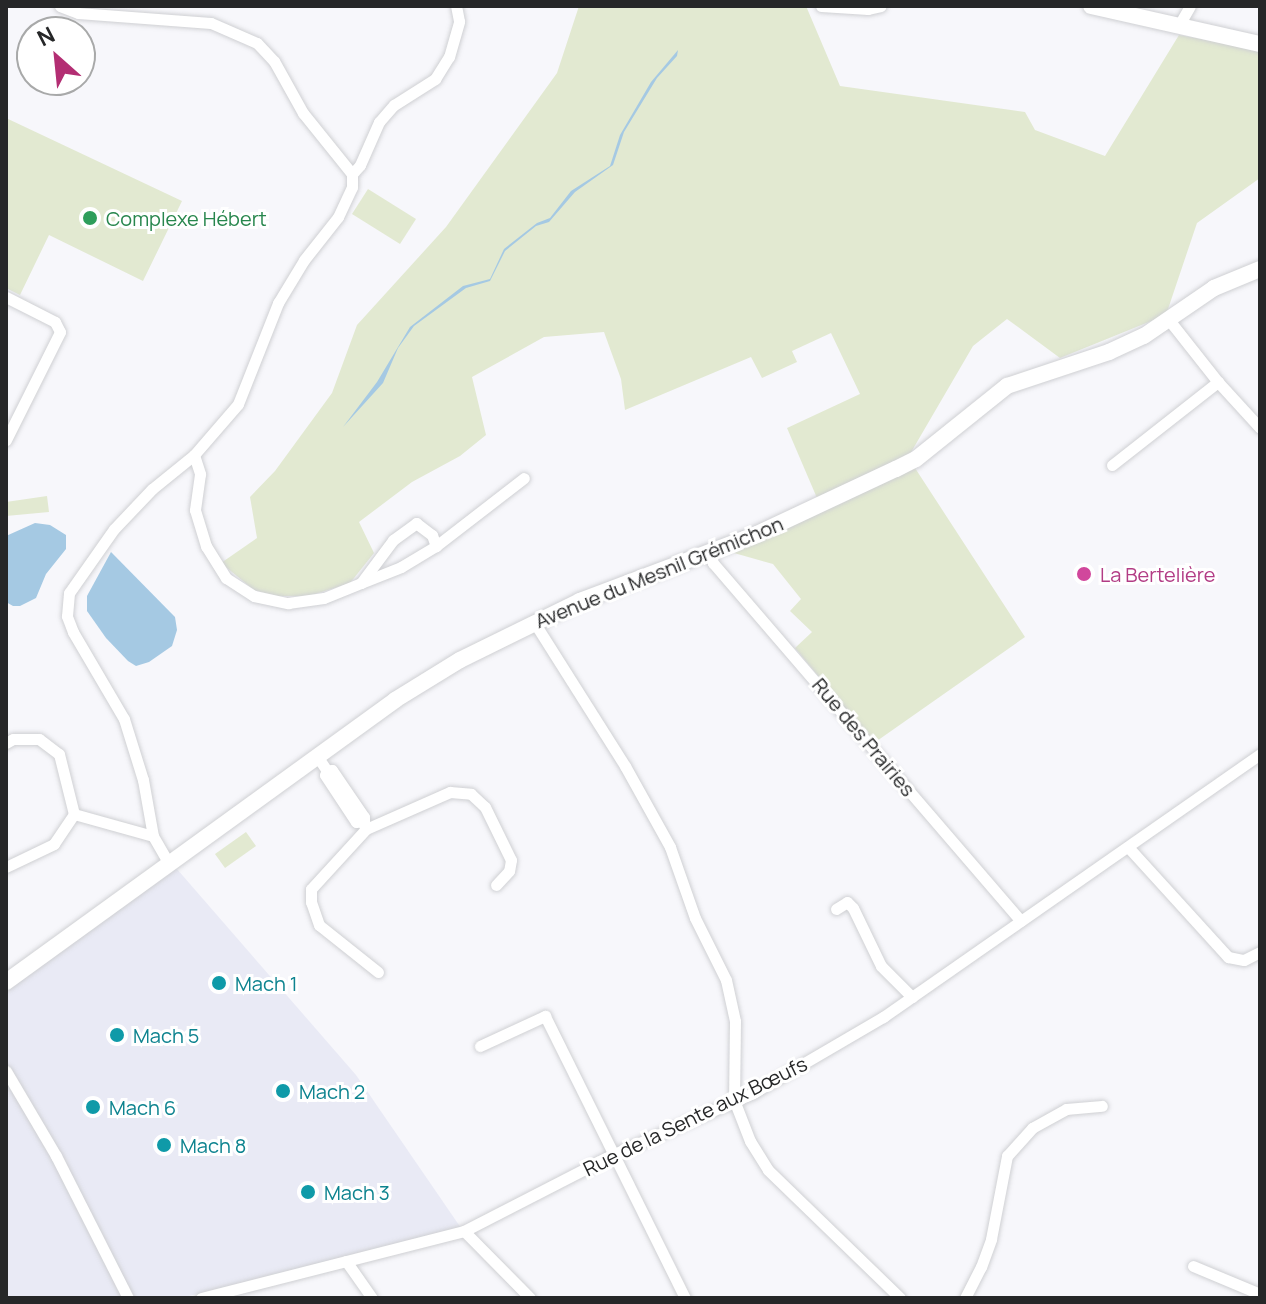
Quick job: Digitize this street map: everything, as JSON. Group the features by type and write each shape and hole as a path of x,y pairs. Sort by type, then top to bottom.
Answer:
{"street":[{"path":"60,6 78,13 211,23 257,43 274,61 303,113 352,174 352,187 338,217 304,260 278,303 238,404 194,455 152,489 114,529 69,593 67,616 73,632 124,719 143,780 153,836 169,864"},
{"path":"352,174 360,165 379,122 394,105 435,79 449,57 459,21 456,6"},
{"path":"821,6 868,9 881,6"},
{"path":"1091,6 1260,44"},
{"path":"1179,25 1190,6"},
{"name":"Avenue du Mesnil Grémichon","path":"6,982 169,864 322,764 395,700 534,622 769,528 916,459 1007,386 1109,352 1169,320 1214,288 1260,269"},
{"path":"6,297 55,322 60,332 6,440"},
{"path":"1169,320 1218,382 1260,428"},
{"path":"1112,465 1218,382"},
{"path":"194,455 200,474 195,510 206,546 226,578 254,596 288,603 324,598 401,567 436,546 524,478"},
{"path":"361,583 378,556 409,526 416,523 425,526 436,546"},
{"name":"Rue des Prairies","path":"709,552 713,563 1021,921"},
{"path":"534,622 625,766 670,847 695,918 731,998 734,1100 750,1141 768,1170 900,1298"},
{"path":"6,743 13,739 39,739 59,754 74,814 54,844 6,867"},
{"name":"Rue de la Sente aux Bœufs","path":"201,1298 464,1231 614,1154 734,1100 813,1059 912,997 1260,754"},
{"path":"322,764 325,775 356,822 364,825"},
{"path":"378,972 319,925 311,902 311,889 364,825 450,792 471,794 485,807 511,860 509,871 496,885"},
{"path":"74,814 153,836"},
{"path":"1128,847 1228,957 1244,960 1260,952"},
{"path":"836,909 847,902 853,908 881,966 912,997"},
{"path":"480,1046 545,1016 685,1298"},
{"path":"6,1071 56,1156 128,1298"},
{"path":"965,1298 991,1239 1007,1156 1032,1128 1066,1109 1102,1106"},
{"path":"464,1231 530,1298"},
{"path":"346,1261 372,1298"},
{"path":"1193,1266 1260,1294"}],"shaded area":[{"path":"170,861 356,1075 461,1228 181,1298 6,1298 6,976"}],"green space":[{"path":"579,6 806,6 840,86 1025,112 1035,130 1105,156 1179,35 1260,50 1260,178 1197,223 1166,315 1060,358 1007,319 973,346 910,454 817,498 787,428 860,394 831,333 792,351 797,362 762,378 751,357 625,410 621,379 604,332 544,337 472,377 486,435 460,456 412,482 359,522 374,553 350,583 309,596 277,596 254,590 221,563 257,538 250,497 275,471 332,393 357,325 446,227 557,73"},
{"name":"Complexe Hébert","path":"6,118 182,201 143,281 49,235 20,295 6,288"},
{"path":"368,189 416,219 400,244 352,214"},
{"path":"915,468 1025,637 874,743 795,648 812,632 790,611 801,599 773,564 734,553"},
{"path":"47,496 49,512 6,516 6,502"},
{"path":"246,832 256,846 225,868 215,854"}],"water":[{"path":"678,50 677,56 657,78 624,132 613,165 575,192 549,222 536,226 505,251 490,281 466,288 414,326 398,348 383,383 343,427 377,382 410,327 463,286 490,279 504,249 537,223 550,218 571,191 610,166 620,135 651,82"},
{"path":"35,523 50,525 66,535 66,549 46,574 36,598 13,606 6,602 6,536"},
{"path":"111,552 175,617 177,630 172,646 149,662 136,666 106,638 87,611 87,596"}],"place":[{"name":"Complexe Hébert","path":"90,218"},
{"name":"La Bertelière","path":"1084,574"},
{"name":"Mach 1","path":"219,983"},
{"name":"Mach 5","path":"117,1035"},
{"name":"Mach 2","path":"283,1091"},
{"name":"Mach 6","path":"93,1107"},
{"name":"Mach 8","path":"164,1145"},
{"name":"Mach 3","path":"308,1192"}]}
